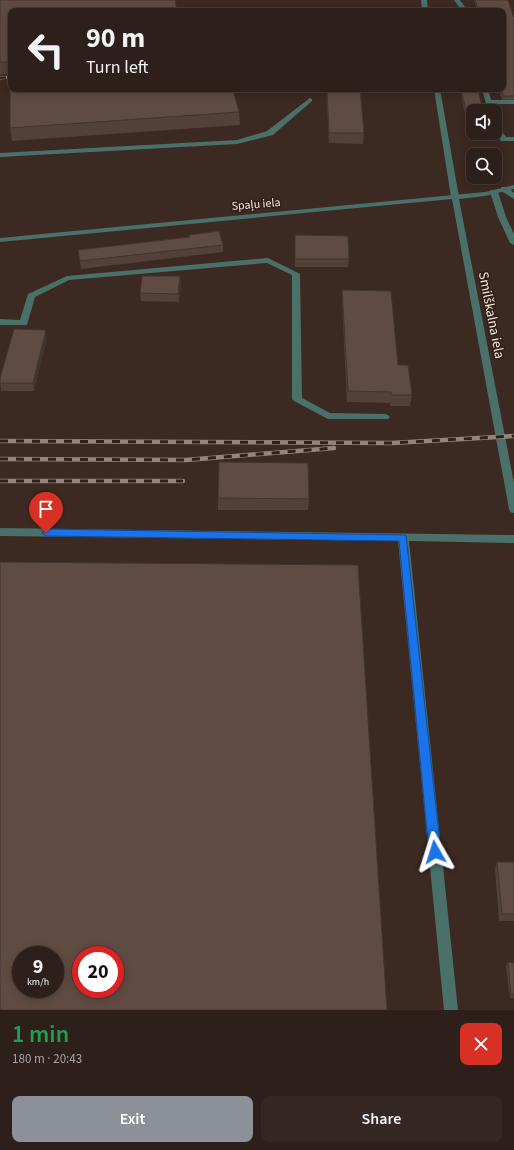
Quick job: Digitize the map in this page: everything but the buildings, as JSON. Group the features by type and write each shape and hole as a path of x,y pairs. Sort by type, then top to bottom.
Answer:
{"street":[{"name":"Smilškalna iela","path":"438,92 455,196 514,509"},
{"path":"486,92 489,102 514,102"},
{"path":"0,155 237,142 270,133 310,100"},
{"path":"502,136 504,139 514,139"},
{"name":"Spaļu iela","path":"0,240 494,192 514,187"},
{"path":"504,189 514,197"},
{"path":"494,192 502,218 514,243"},
{"path":"0,322 24,322 31,296 67,278 268,260 296,274 297,399 328,416 385,417"},
{"path":"0,532 514,539"},
{"path":"403,537 451,1010"}],"railway":[{"path":"0,78 8,77"},
{"path":"0,441 392,443 514,436"},
{"path":"0,459 186,460 334,448"},
{"path":"0,481 183,481"}],"route":[{"path":"46,533 403,537 435,852"}]}
